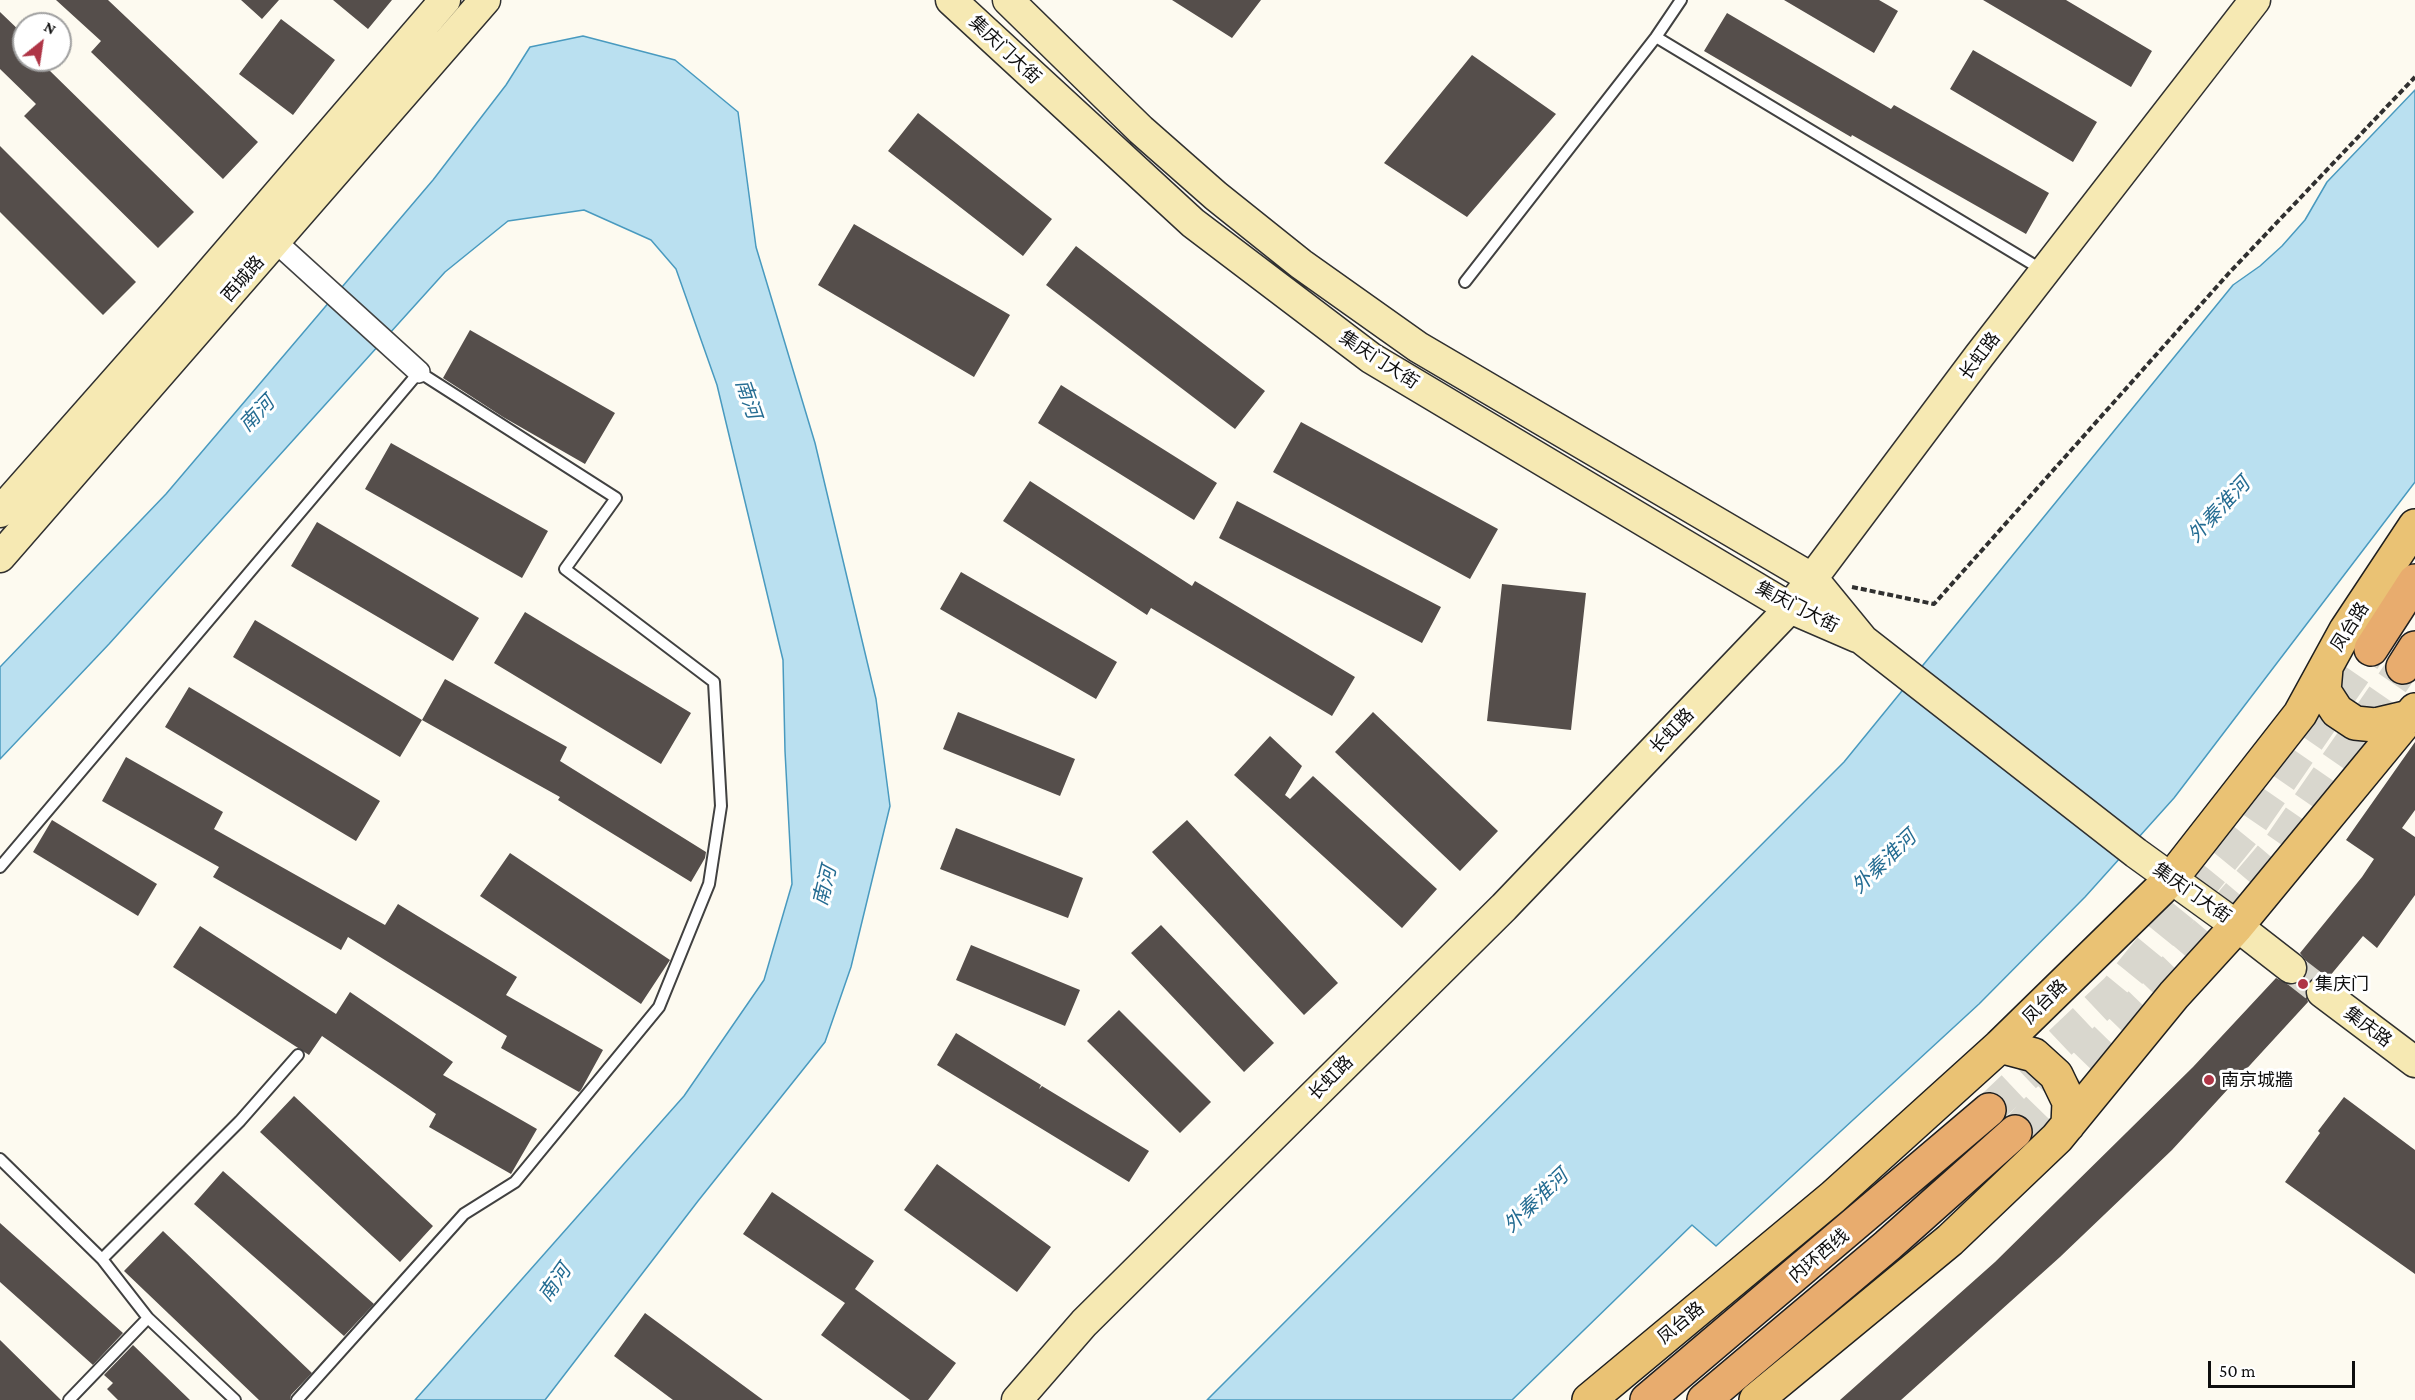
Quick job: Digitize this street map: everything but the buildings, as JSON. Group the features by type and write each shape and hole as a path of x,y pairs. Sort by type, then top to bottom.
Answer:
{"highway":[{"path":"2370,649 2415,581"},
{"name":"内环西线","path":"1647,1400 1989,1110"},
{"name":"内环西线","path":"1704,1400 1887,1246 2015,1132"}],"main road":[{"name":"西城路","path":"0,512 173,316 445,0"},
{"name":"西城路","path":"0,557 485,0"},
{"name":"集庆门大街","path":"951,0 1193,223 1371,358 1790,608 1870,645"},
{"name":"集庆门大街","path":"1008,0 1141,130 1216,196 1301,264 1419,347 1813,579 1870,645 2136,853 2237,926"},
{"name":"长虹路","path":"1017,1400 1084,1323 1504,907 1790,608 2255,0"},
{"name":"凤台路","path":"1589,1400 1833,1197 2000,1046 2171,879 2300,714 2346,630 2415,526"},
{"path":"2326,668 2324,691 2337,711 2355,723 2375,725 2412,713"},
{"path":"1756,1400 1950,1240 2057,1138 2174,995 2237,926 2412,713"},
{"path":"2237,926 2291,968"},
{"name":"集庆路","path":"2322,992 2415,1062"},
{"path":"2000,1046 2034,1055 2056,1075 2068,1102 2068,1125"}],"street":[{"path":"276,242 419,372"}],"lane":[{"path":"1465,282 1656,37 1681,0"},
{"path":"1656,37 2045,272"},
{"path":"0,867 419,372 616,498 565,569 714,682 721,806 709,885 659,1007 515,1182 464,1214 297,1400"},
{"path":"102,1259 240,1121 297,1054"},
{"path":"0,1160 102,1259 148,1318 235,1400"},
{"path":"69,1400 148,1318"}],"path":[{"path":"1813,579 1934,604 2229,273 2415,77"}],"water":[{"name":"南河","path":"583,36 675,60 738,112 756,247 815,443 876,699 890,806 851,967 825,1042 698,1201 545,1400 415,1400 684,1096 764,980 792,884 783,660 717,385 676,269 651,240 584,210 508,221 445,272 109,644 0,759 0,667 166,494 433,180 506,85 530,47"},
{"name":"外秦淮河","path":"2415,90 2415,482 2174,798 2085,897 1979,1004 1716,1246 1692,1225 1512,1400 1207,1400 1844,762 2233,285 2260,266 2282,246 2305,220 2327,182"}],"tunnel":[{"path":"1989,1110 2117,989 2247,829 2371,649"},
{"path":"2015,1132 2182,960 2280,845 2403,667"},
{"path":"2291,968 2322,992"}],"place":[{"name":"集庆门","path":"2303,984"},
{"name":"南京城牆","path":"2209,1080"}]}
